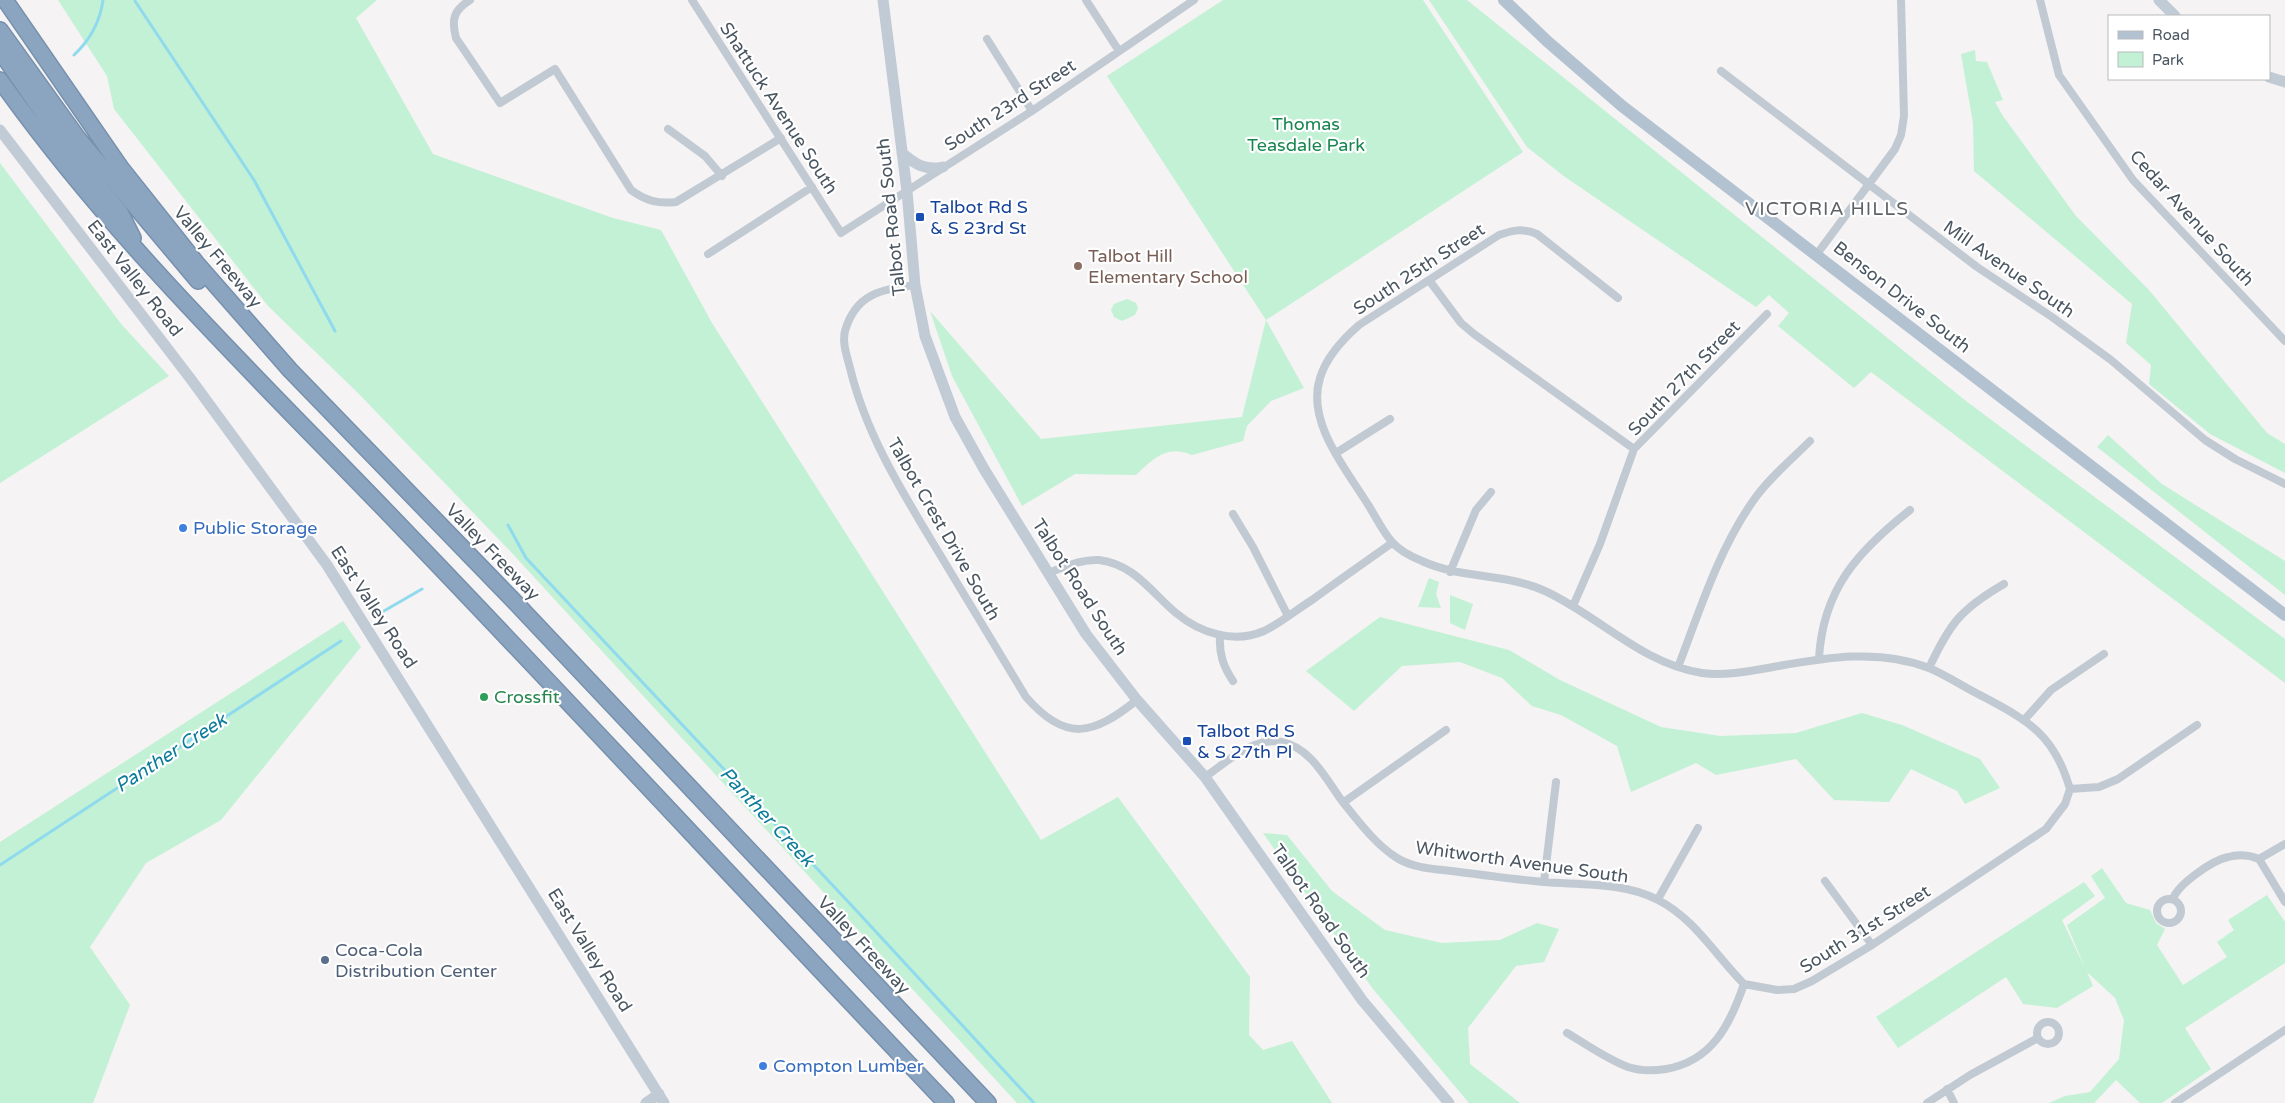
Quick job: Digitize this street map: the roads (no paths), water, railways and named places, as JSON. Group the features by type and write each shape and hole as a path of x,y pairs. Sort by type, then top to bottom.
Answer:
{"highway":[{"name":"Valley Freeway","path":"4,0 127,176 198,265 290,370 513,600 988,1103"},
{"path":"0,30 77,137 143,218 263,352 274,363 290,370"},
{"path":"0,51 68,149 120,212 143,257"},
{"path":"0,80 84,189 143,257 240,362 388,513 946,1103"}],"main road":[{"name":"Benson Drive South","path":"1504,0 1547,41 1622,106 2285,615"}],"street":[{"path":"470,0 455,13 452,22 456,38 500,103 555,69 631,190 642,198 662,204 676,202 722,176 781,138"},
{"name":"Shattuck Avenue South","path":"692,0 841,233"},
{"name":"Talbot Road South","path":"883,0 907,191 915,285 925,336 956,417 984,469 1086,634 1137,700 1205,777 1362,1000 1449,1103"},
{"path":"1086,0 1119,51"},
{"name":"South 23rd Street","path":"841,233 1032,110 1194,0"},
{"path":"1817,254 1895,148 1901,135 1904,116 1902,0 1895,0"},
{"name":"Cedar Avenue South","path":"2040,0 2059,74 2133,180 2285,341"},
{"path":"2159,0 2173,15"},
{"path":"987,39 1032,110"},
{"name":"Mill Avenue South","path":"1722,71 1977,267 2052,317 2111,360 2205,440 2235,459 2285,484"},
{"path":"2270,77 2285,82"},
{"path":"668,129 699,151 722,176"},
{"name":"East Valley Road","path":"0,130 190,378 327,565 662,1099"},
{"path":"902,153 916,165 932,170 943,167"},
{"path":"708,254 812,187"},
{"name":"South 25th Street","path":"1392,543 1336,453 1321,422 1318,394 1320,378 1336,349 1359,325 1499,235 1512,230 1527,230 1537,234 1618,298"},
{"path":"1430,280 1461,322 1474,334 1634,450"},
{"name":"Talbot Crest Drive South","path":"915,285 885,289 870,294 858,305 850,318 845,333 845,348 853,383 877,448 1026,697 1037,710 1064,727 1081,730 1099,726 1116,717 1137,700"},
{"name":"South 27th Street","path":"1573,606 1600,544 1634,450 1767,314"},
{"path":"1336,453 1390,420"},
{"path":"1678,667 1722,552 1735,528 1770,480 1810,440"},
{"path":"1450,572 1476,510 1492,492"},
{"path":"1819,658 1821,631 1841,582 1878,535 1910,510"},
{"path":"1233,514 1253,547 1288,616"},
{"path":"1048,573 1083,560 1101,560 1118,566 1148,585 1176,614 1193,625 1220,636 1240,636 1263,631 1288,616 1392,543 1422,561 1450,572 1509,580 1542,590 1573,606 1655,659 1678,667 1704,673 1738,672 1819,658 1886,657 1929,668 2024,719 2046,739 2057,754 2070,789 2099,787 2118,779 2197,725"},
{"path":"1929,668 1946,633 1958,617 1977,599 2004,584"},
{"path":"1220,636 1219,652 1226,671 1233,682"},
{"path":"2024,719 2051,690 2104,654"},
{"path":"1344,802 1446,730"},
{"name":"Whitworth Avenue South","path":"1205,777 1244,750 1258,743 1273,740 1284,742 1310,756 1374,838 1398,858 1411,864 1544,882 1589,884 1625,890 1658,899 1696,928 1726,966 1744,984"},
{"path":"1544,882 1556,782"},
{"name":"South 31st Street","path":"1744,984 1777,990 1794,989 1812,981 1872,945 2046,829 2065,804 2070,789"},
{"path":"1658,899 1698,828"},
{"path":"2259,859 2285,844"},
{"path":"2173,899 2182,886 2226,857 2250,855 2259,859 2285,902"},
{"path":"1825,881 1872,945"},
{"path":"1567,1033 1626,1066 1640,1070 1677,1067 1697,1059 1710,1048 1735,1010 1744,984"},
{"path":"2175,1103 2285,1030"},
{"path":"1927,1103 1947,1089 2038,1038"},
{"path":"1947,1089 1954,1103"},
{"path":"646,1103 662,1099"}],"waterway":[{"path":"74,55 93,30 103,0"},
{"path":"135,1 254,180 335,331"},
{"name":"Panther Creek","path":"508,525 526,558 1034,1103"},
{"name":"Panther Creek","path":"377,615 422,589"},
{"name":"Panther Creek","path":"0,865 341,641"}],"place":[{"name":"Talbot Rd S & S 23rd St","path":"920,217"},
{"name":"Talbot Hill Elementary School","path":"1078,266"},
{"name":"Public Storage","path":"183,528"},
{"name":"Crossfit","path":"484,697"},
{"name":"Talbot Rd S & S 27th Pl","path":"1187,741"},
{"name":"Coca-Cola Distribution Center","path":"325,960"},
{"name":"Compton Lumber","path":"763,1066"}],"district":[{"name":"VICTORIA HILLS","path":"1827,209"}],"park label":[{"name":"Thomas Teasdale Park","path":"1306,134"}]}
